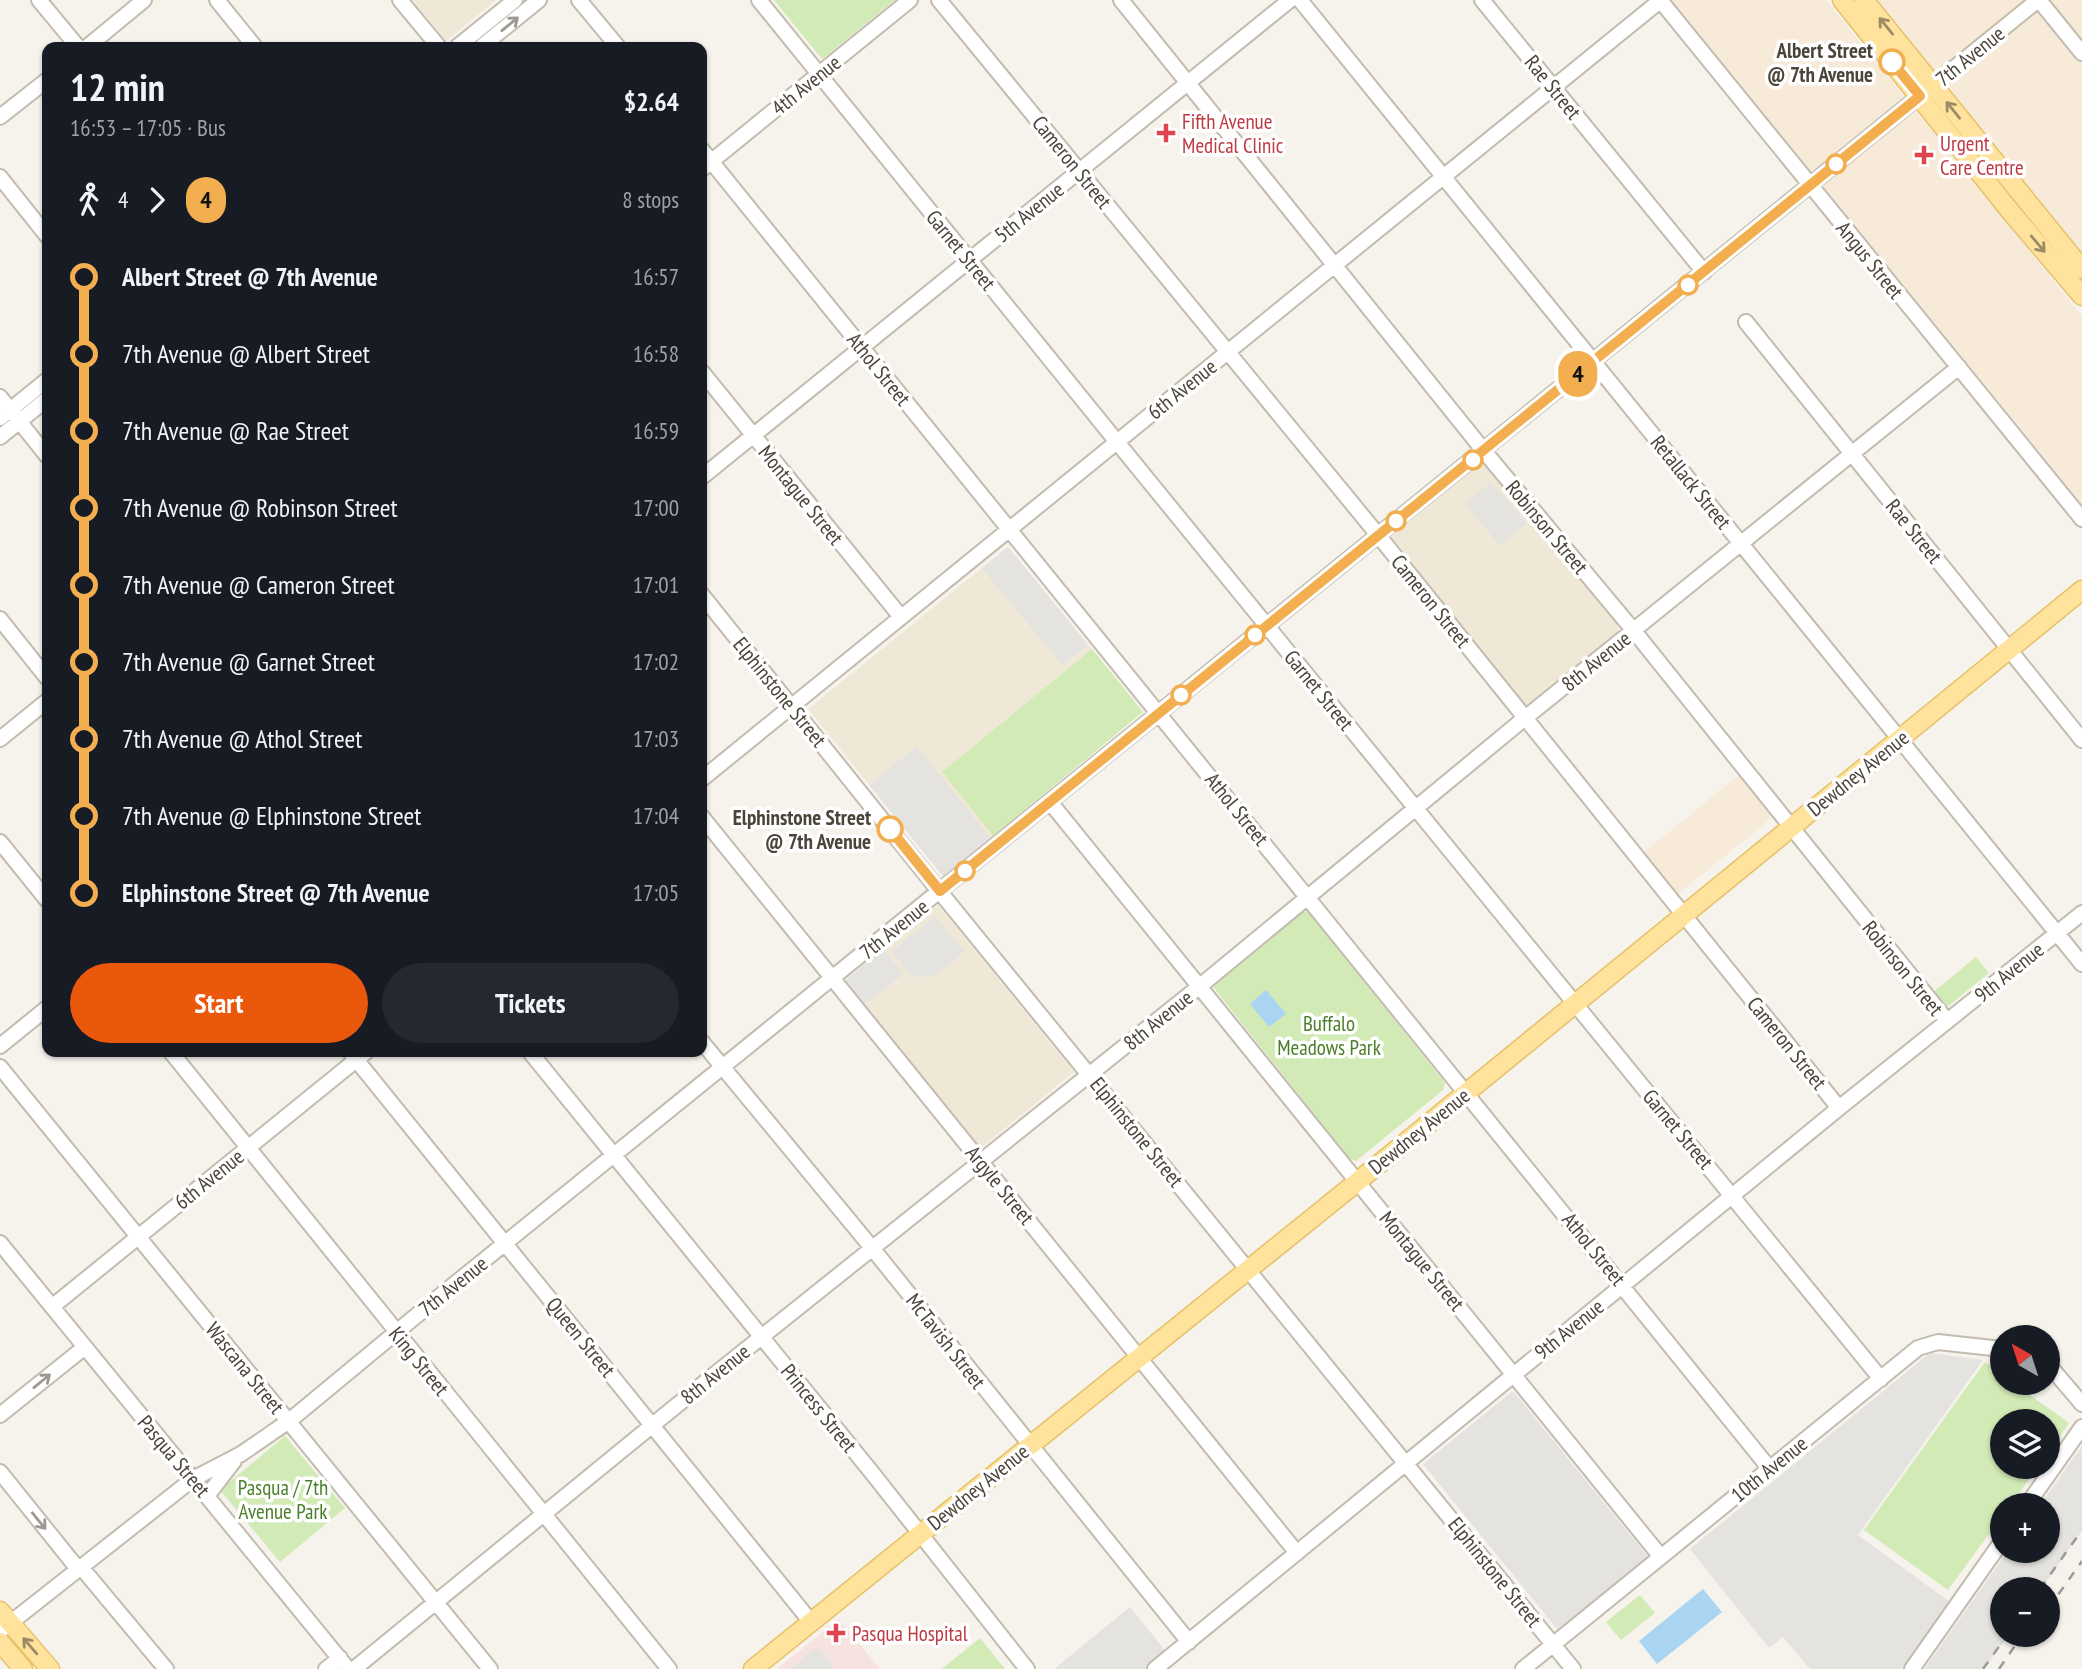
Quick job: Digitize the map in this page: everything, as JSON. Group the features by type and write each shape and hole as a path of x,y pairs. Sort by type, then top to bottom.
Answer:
{"main road":[{"path":"1842,0 1927,91"},
{"path":"1864,0 2010,211 2077,270 2082,296"},
{"name":"Dewdney Avenue","path":"753,1669 1357,1182 2082,590"},
{"path":"3,1622 50,1669"},
{"path":"0,1642 23,1669"}],"street":[{"path":"39,0 74,42"},
{"path":"93,42 144,0"},
{"path":"217,0 251,42"},
{"path":"400,0 435,42"},
{"path":"463,42 515,0"},
{"path":"487,42 539,0"},
{"path":"579,0 614,42"},
{"name":"Garnet Street","path":"759,0 1881,1379"},
{"name":"4th Avenue","path":"707,158 819,74 910,0"},
{"name":"Cameron Street","path":"939,0 1378,535 1839,1108"},
{"name":"Robinson Street","path":"1121,0 1947,1021"},
{"name":"5th Avenue","path":"707,473 1290,0"},
{"name":"Retallack Street","path":"1300,0 2082,964"},
{"name":"Rae Street","path":"1482,0 1703,272"},
{"name":"6th Avenue","path":"707,775 1661,0"},
{"name":"Angus Street","path":"1661,0 2082,519"},
{"path":"2039,0 2082,53"},
{"name":"7th Avenue","path":"3,1622 80,1568 193,1479 237,1456 289,1421 2039,0"},
{"path":"0,117 42,84"},
{"name":"Athol Street","path":"707,162 1010,529 1770,1469"},
{"path":"0,177 42,230"},
{"name":"Rae Street","path":"1746,322 2082,740"},
{"name":"8th Avenue","path":"354,1669 761,1337 1200,986 1525,718 1959,368"},
{"name":"Montague Street","path":"707,378 901,617"},
{"path":"0,437 10,416 42,385"},
{"path":"0,397 10,416 42,451"},
{"path":"10,416 42,401"},
{"name":"Elphinstone Street","path":"707,601 1573,1669"},
{"path":"0,619 42,672"},
{"path":"0,739 42,705"},
{"name":"Montague Street","path":"1050,802 1661,1557"},
{"name":"Argyle Street","path":"707,823 1297,1553"},
{"path":"0,842 42,894"},
{"name":"9th Avenue","path":"1155,1669 1732,1195 2082,913"},
{"path":"0,1046 42,1012"},
{"name":"McTavish Street","path":"707,1048 872,1248 1189,1642"},
{"name":"King Street","path":"174,1057 669,1669"},
{"name":"6th Avenue","path":"53,1306 354,1057"},
{"name":"Queen Street","path":"360,1057 506,1244 811,1622"},
{"name":"Princess Street","path":"534,1057 1027,1669"},
{"name":"Wascana Street","path":"0,1067 490,1669"},
{"name":"Pasqua Street","path":"1,1245 344,1664"},
{"name":"10th Avenue","path":"1523,1669 1918,1348 1938,1342 1990,1348"},
{"path":"0,1415 85,1347"},
{"path":"2060,1378 2082,1404"},
{"path":"2035,1493 2082,1427"},
{"path":"207,1496 237,1456"},
{"path":"0,1472 166,1669"},
{"path":"1912,1669 1990,1558"},
{"path":"326,1669 344,1664"}],"shaded area":[{"path":"413,0 496,0 446,41"},
{"path":"1672,0 1826,0 2082,316 2082,504"},
{"path":"1874,0 2082,0 2082,256"},
{"path":"1484,464 1618,624 1618,633 1527,705 1392,537 1476,466"},
{"path":"1491,482 1527,523 1500,546 1465,504"},
{"path":"1008,547 1092,649 942,772 993,836 943,876 808,709"},
{"path":"1008,547 1088,645 1062,665 982,568"},
{"path":"917,746 990,838 943,876 869,785"},
{"path":"1739,775 1770,813 1769,820 1677,895 1643,853"},
{"path":"938,905 1074,1072 981,1148 844,981"},
{"path":"935,916 965,951 935,976 913,977 892,951"},
{"path":"883,949 903,974 864,1005 844,981"},
{"path":"1930,1353 1983,1360 1858,1535 1950,1602 1902,1669 1810,1669 1783,1637 1769,1648 1690,1549"},
{"path":"1513,1391 1648,1557 1557,1629 1423,1464"},
{"path":"2082,1446 2082,1531 2060,1562 2060,1493 2049,1493"},
{"path":"1999,1563 2059,1563 2049,1577 1990,1577 1990,1647 2000,1647 1984,1669 1924,1669"},
{"path":"1130,1607 1168,1654 1149,1669 1054,1669"},
{"name":"Pasqua Hospital","path":"839,1619 880,1669 777,1669"},
{"path":"817,1647 832,1664 831,1669 790,1669"}],"green space":[{"path":"774,0 895,0 822,59"},
{"path":"1092,649 1143,712 993,836 942,772"},
{"name":"Buffalo Meadows Park","path":"1303,912 1308,912 1445,1083 1443,1090 1356,1161 1350,1159 1213,987"},
{"path":"1976,957 1989,973 1946,1008 1933,992"},
{"path":"1985,1362 1990,1366 1990,1395 2030,1395 2049,1409 1990,1409 1990,1479 2029,1479 2019,1493 1990,1493 1990,1532 1948,1590 1864,1530"},
{"path":"2060,1417 2069,1423 2060,1436"},
{"name":"Pasqua / 7th Avenue Park","path":"285,1436 345,1508 280,1562 220,1490"},
{"path":"1640,1595 1655,1613 1621,1640 1606,1622"},
{"path":"980,1638 1005,1669 942,1669"}],"water":[{"path":"1266,990 1286,1014 1269,1027 1250,1004"},
{"path":"1703,1589 1722,1612 1657,1664 1639,1641"}],"railway":[{"path":"2049,1577 2082,1530"},
{"path":"2060,1592 2082,1561"},
{"path":"1983,1669 1999,1647"},
{"path":"1999,1669 2014,1647"}],"bus line":[{"name":"4","path":"890,829 940,891 1920,96 1892,62"}],"place":[{"name":"Albert Street @ 7th Avenue","path":"1892,62"},
{"name":"Fifth Avenue Medical Clinic","path":"1166,133"},
{"name":"Urgent Care Centre","path":"1924,155"},
{"name":"Elphinstone Street @ 7th Avenue","path":"890,829"},
{"name":"Pasqua Hospital","path":"836,1633"}]}
